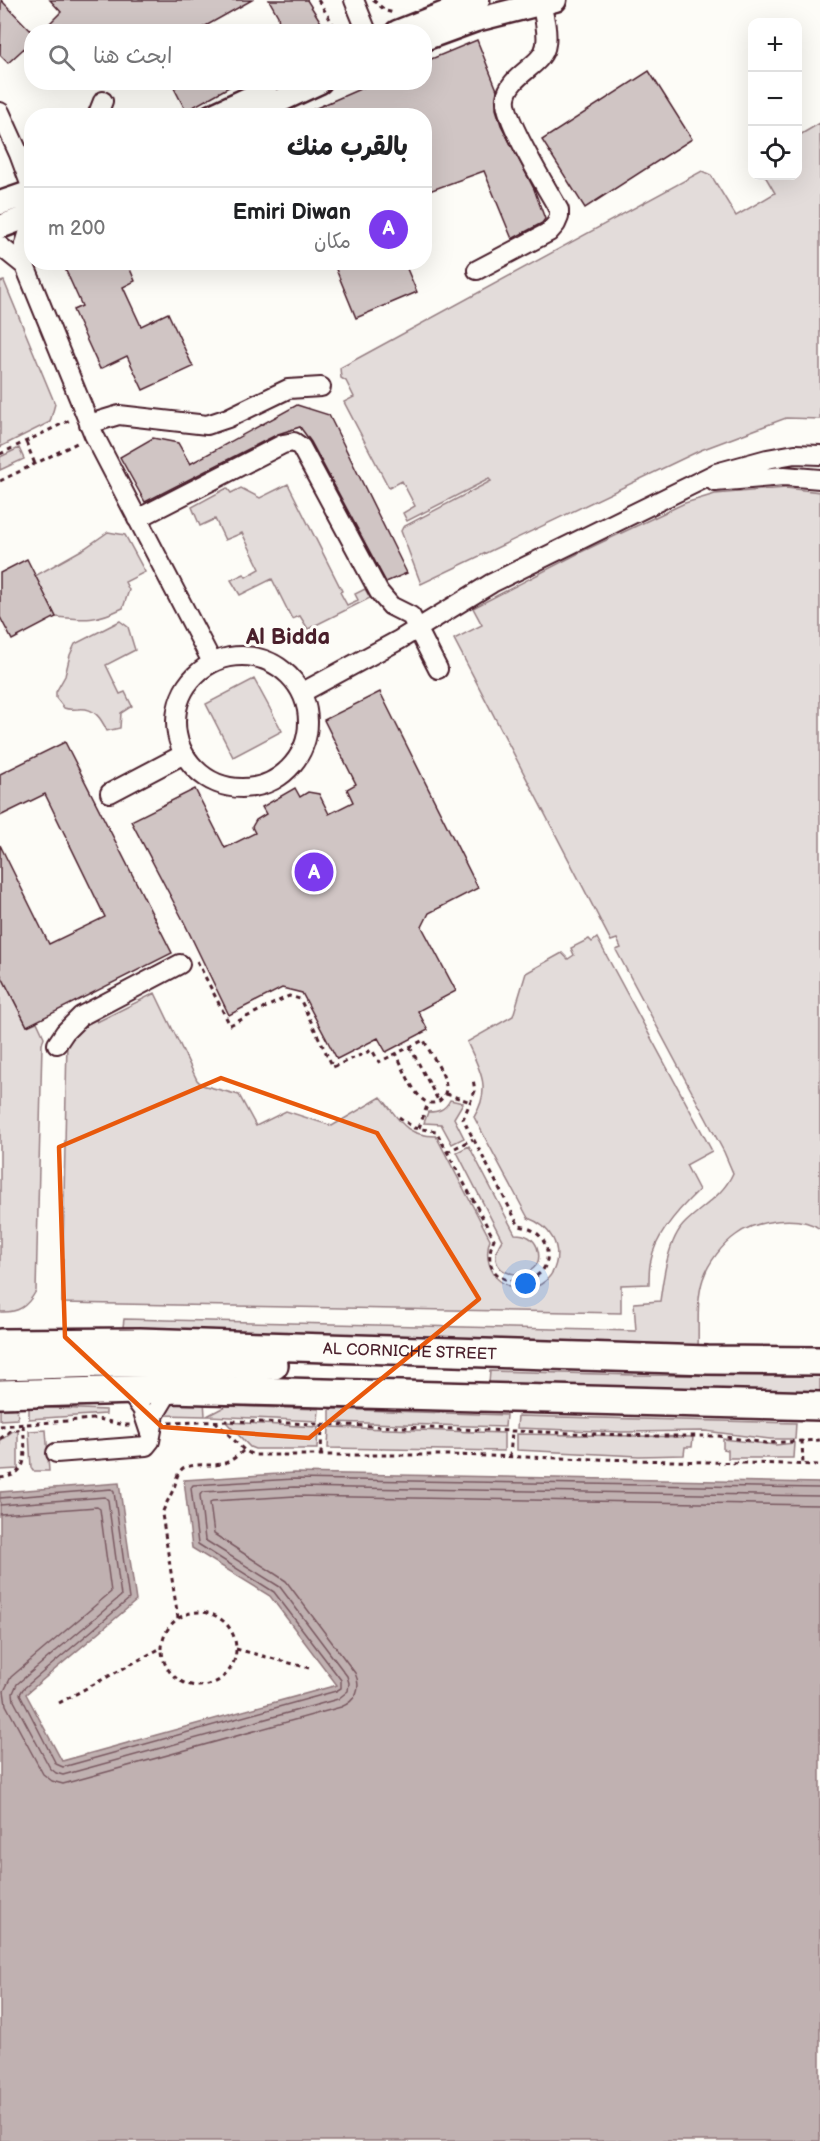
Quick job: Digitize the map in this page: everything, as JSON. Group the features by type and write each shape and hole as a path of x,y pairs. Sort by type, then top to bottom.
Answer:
{"highway":[{"name":"AL CORNICHE STREET","path":"0,1343 140,1342 708,1360 820,1361"},
{"path":"0,1366 116,1363 355,1367 370,1365 404,1350"},
{"path":"0,1394 170,1389 820,1406"}],"main road":[{"path":"396,22 478,0"},
{"path":"432,36 476,20 547,1"},
{"path":"228,108 265,90"},
{"path":"263,108 303,90"},
{"path":"0,203 24,193"},
{"path":"0,226 24,218"}],"street":[{"path":"354,0 364,24"},
{"path":"477,270 549,232 559,217 559,210 506,108 509,88 543,54 547,46 547,1"},
{"path":"0,112 24,168"},
{"path":"0,246 24,265"},
{"path":"27,270 89,424 213,662"},
{"path":"89,424 119,416 207,425 288,389 321,387"},
{"path":"137,519 283,444 294,442 301,447 379,592 391,606 414,622 438,669"},
{"path":"303,692 399,640 414,622 469,598 492,583 716,473 795,454 820,455"},
{"path":"686,487 756,477 784,476 820,479"},
{"path":"232,656 254,656 274,663 290,675 303,692 309,712 308,734 302,753 289,770 271,782 249,788 226,787 205,777 188,761 178,741 176,718 181,695 194,676 213,662 232,656"},
{"path":"110,793 184,753"},
{"path":"57,1044 64,1032 81,1016 180,964"},
{"path":"148,1427 170,1389"},
{"path":"56,1453 143,1447 149,1444 148,1427 142,1409 128,1390"}],"path":[{"path":"318,0 333,24"},
{"path":"373,0 396,22"},
{"path":"0,454 26,442 89,424"},
{"path":"0,481 35,464 89,424"},
{"path":"26,442 35,464"},
{"path":"180,964 194,955 230,1025 289,996 300,999 333,1067 372,1050 379,1062 396,1053 424,1040 445,1081 446,1094 439,1102 428,1103 418,1094 396,1053"},
{"path":"410,1047 439,1102"},
{"path":"399,1117 414,1128 436,1131 494,1239 490,1255 495,1270 501,1276 516,1282 532,1279 538,1274 546,1260 545,1244 535,1231 519,1226 463,1119 475,1091 472,1079"},
{"path":"446,1094 471,1102"},
{"path":"419,1128 428,1103"},
{"path":"447,1152 473,1139"},
{"path":"0,1426 97,1419 118,1425 148,1427 215,1421 644,1436 719,1436 766,1443 820,1440"},
{"path":"215,1421 244,1450 254,1455 510,1457 820,1465"},
{"path":"321,1455 322,1424"},
{"path":"0,1439 10,1431 23,1426"},
{"path":"0,1478 17,1474 24,1465 23,1426"},
{"path":"510,1457 512,1431"},
{"path":"802,1440 803,1465"},
{"path":"178,1618 162,1514 164,1506 174,1488 177,1474 183,1468 218,1466 232,1460 244,1450"},
{"path":"195,1612 213,1614 227,1624 235,1640 235,1658 226,1674 211,1684 202,1686 185,1683 170,1673 162,1657 161,1648 166,1631 178,1618 195,1612"},
{"path":"59,1703 161,1648"},
{"path":"236,1649 309,1668"}],"highlighted area":[{"path":"221,1078 377,1133 479,1299 309,1438 162,1427 65,1337 59,1147"}],"shaded area":[{"path":"820,123 820,419 786,418 701,450 421,584 401,531 403,527 491,481 489,479 407,521 403,513 415,506 402,481 389,488 344,402 354,397 346,381 341,378 340,368 702,171 711,175 736,216 775,193 767,180 802,180 802,134"},
{"path":"4,281 55,404 50,422 0,447 0,282"},
{"path":"19,448 24,459 0,470 0,457"},
{"path":"288,484 347,605 358,600 355,594 365,589 370,598 308,629 300,616 292,619 272,579 240,595 231,580 244,574 246,577 260,569 242,533 225,540 215,519 200,526 192,507 227,488 231,493 241,488 260,498"},
{"path":"786,488 820,492 820,1229 801,1222 778,1221 745,1230 726,1243 716,1254 703,1279 699,1304 698,1348 123,1327 124,1319 636,1331 634,1303 660,1301 667,1260 679,1230 724,1188 733,1173 616,950 621,948 617,939 611,941 454,639 482,625 473,608 581,552 685,503 715,494"},
{"path":"108,532 125,535 145,572 125,582 129,590 123,608 91,618 56,617 35,576 85,548"},
{"path":"120,621 128,627 135,650 106,665 120,694 125,692 132,706 121,713 120,728 107,731 93,712 64,708 56,698 56,692 65,676 75,644"},
{"path":"254,679 282,731 233,757 206,704"},
{"path":"597,938 712,1151 686,1165 699,1190 663,1231 650,1263 649,1284 621,1285 621,1313 62,1303 67,1040 93,1014 97,1022 155,993 197,1080 202,1085 239,1095 256,1126 286,1111 332,1126 381,1097 409,1129 416,1133 436,1136 490,1239 488,1257 496,1276 512,1287 528,1289 541,1284 550,1276 556,1264 557,1251 553,1238 543,1227 528,1218 474,1117 479,1107 483,1088 480,1070 467,1042 513,1016 526,973 562,953 568,959 574,955 571,948 589,939 592,942"},
{"path":"0,973 27,1026 37,1022 44,1037 36,1291 21,1308 6,1312 0,1312"},
{"path":"450,1100 463,1103 454,1118 464,1138 452,1144 441,1124 424,1123 428,1112 441,1110"},
{"path":"469,1146 515,1234 528,1237 537,1247 538,1260 534,1268 525,1273 514,1274 504,1271 498,1264 496,1254 502,1240 457,1152"},
{"path":"490,1371 634,1375 820,1376 820,1392 489,1383"},
{"path":"204,1400 205,1416 161,1415 169,1403"},
{"path":"17,1406 18,1419 0,1420 0,1407"},
{"path":"226,1406 319,1409 318,1421 207,1416"},
{"path":"29,1407 106,1410 106,1414 29,1419"},
{"path":"330,1409 506,1415 505,1427 330,1422"},
{"path":"518,1416 796,1423 795,1439 770,1439 705,1431 622,1432 517,1428"},
{"path":"226,1422 318,1427 317,1449 255,1449 250,1447"},
{"path":"329,1427 504,1433 504,1451 328,1448"},
{"path":"18,1430 18,1469 0,1470 0,1441"},
{"path":"46,1430 49,1471 33,1471 29,1431"},
{"path":"517,1434 693,1437 692,1447 685,1447 684,1455 639,1456 517,1450"},
{"path":"723,1439 776,1445 794,1443 793,1458 728,1458 728,1450 723,1449"}],"water":[{"path":"294,1473 820,1483 820,2141 0,2141 0,1492 119,1483 136,1601 26,1694 62,1761 337,1685 270,1596 192,1548 184,1480"}],"building":[{"path":"1,0 24,24 24,48 8,63 0,55"},
{"path":"50,0 252,0 209,24 49,24 61,12"},
{"path":"269,0 307,0 322,24 279,24 278,16"},
{"path":"477,40 497,90 496,109 501,125 534,189 545,219 542,223 512,239 484,171 432,190 432,108 316,108 358,90 432,90 432,59"},
{"path":"649,71 692,139 585,208 542,140"},
{"path":"175,90 224,90 191,108 184,108"},
{"path":"66,270 130,270 135,281 123,287 141,326 168,313 193,367 143,390 127,356 100,369 73,310 82,306"},
{"path":"336,270 407,270 417,292 356,318"},
{"path":"297,405 329,415 407,573 386,582 311,442 300,427 278,434 145,502 120,457 153,438 178,443 190,464"},
{"path":"27,559 56,617 12,640 0,617 0,573"},
{"path":"380,692 478,888 429,913 422,927 456,991 418,1011 428,1030 386,1052 378,1038 337,1059 302,993 282,988 229,1015 131,821 195,789 225,848 255,833 252,827 256,820 266,814 262,807 295,788 300,797 308,792 319,794 329,814 353,802 347,789 356,784 324,720"},
{"path":"65,742 172,953 27,1026 0,973 0,845 49,944 105,917 45,794 0,816 0,774"}],"place":[{"name":"Emiri Diwan","path":"314,872"}],"district":[{"name":"Al Bidda","path":"288,636"}]}
